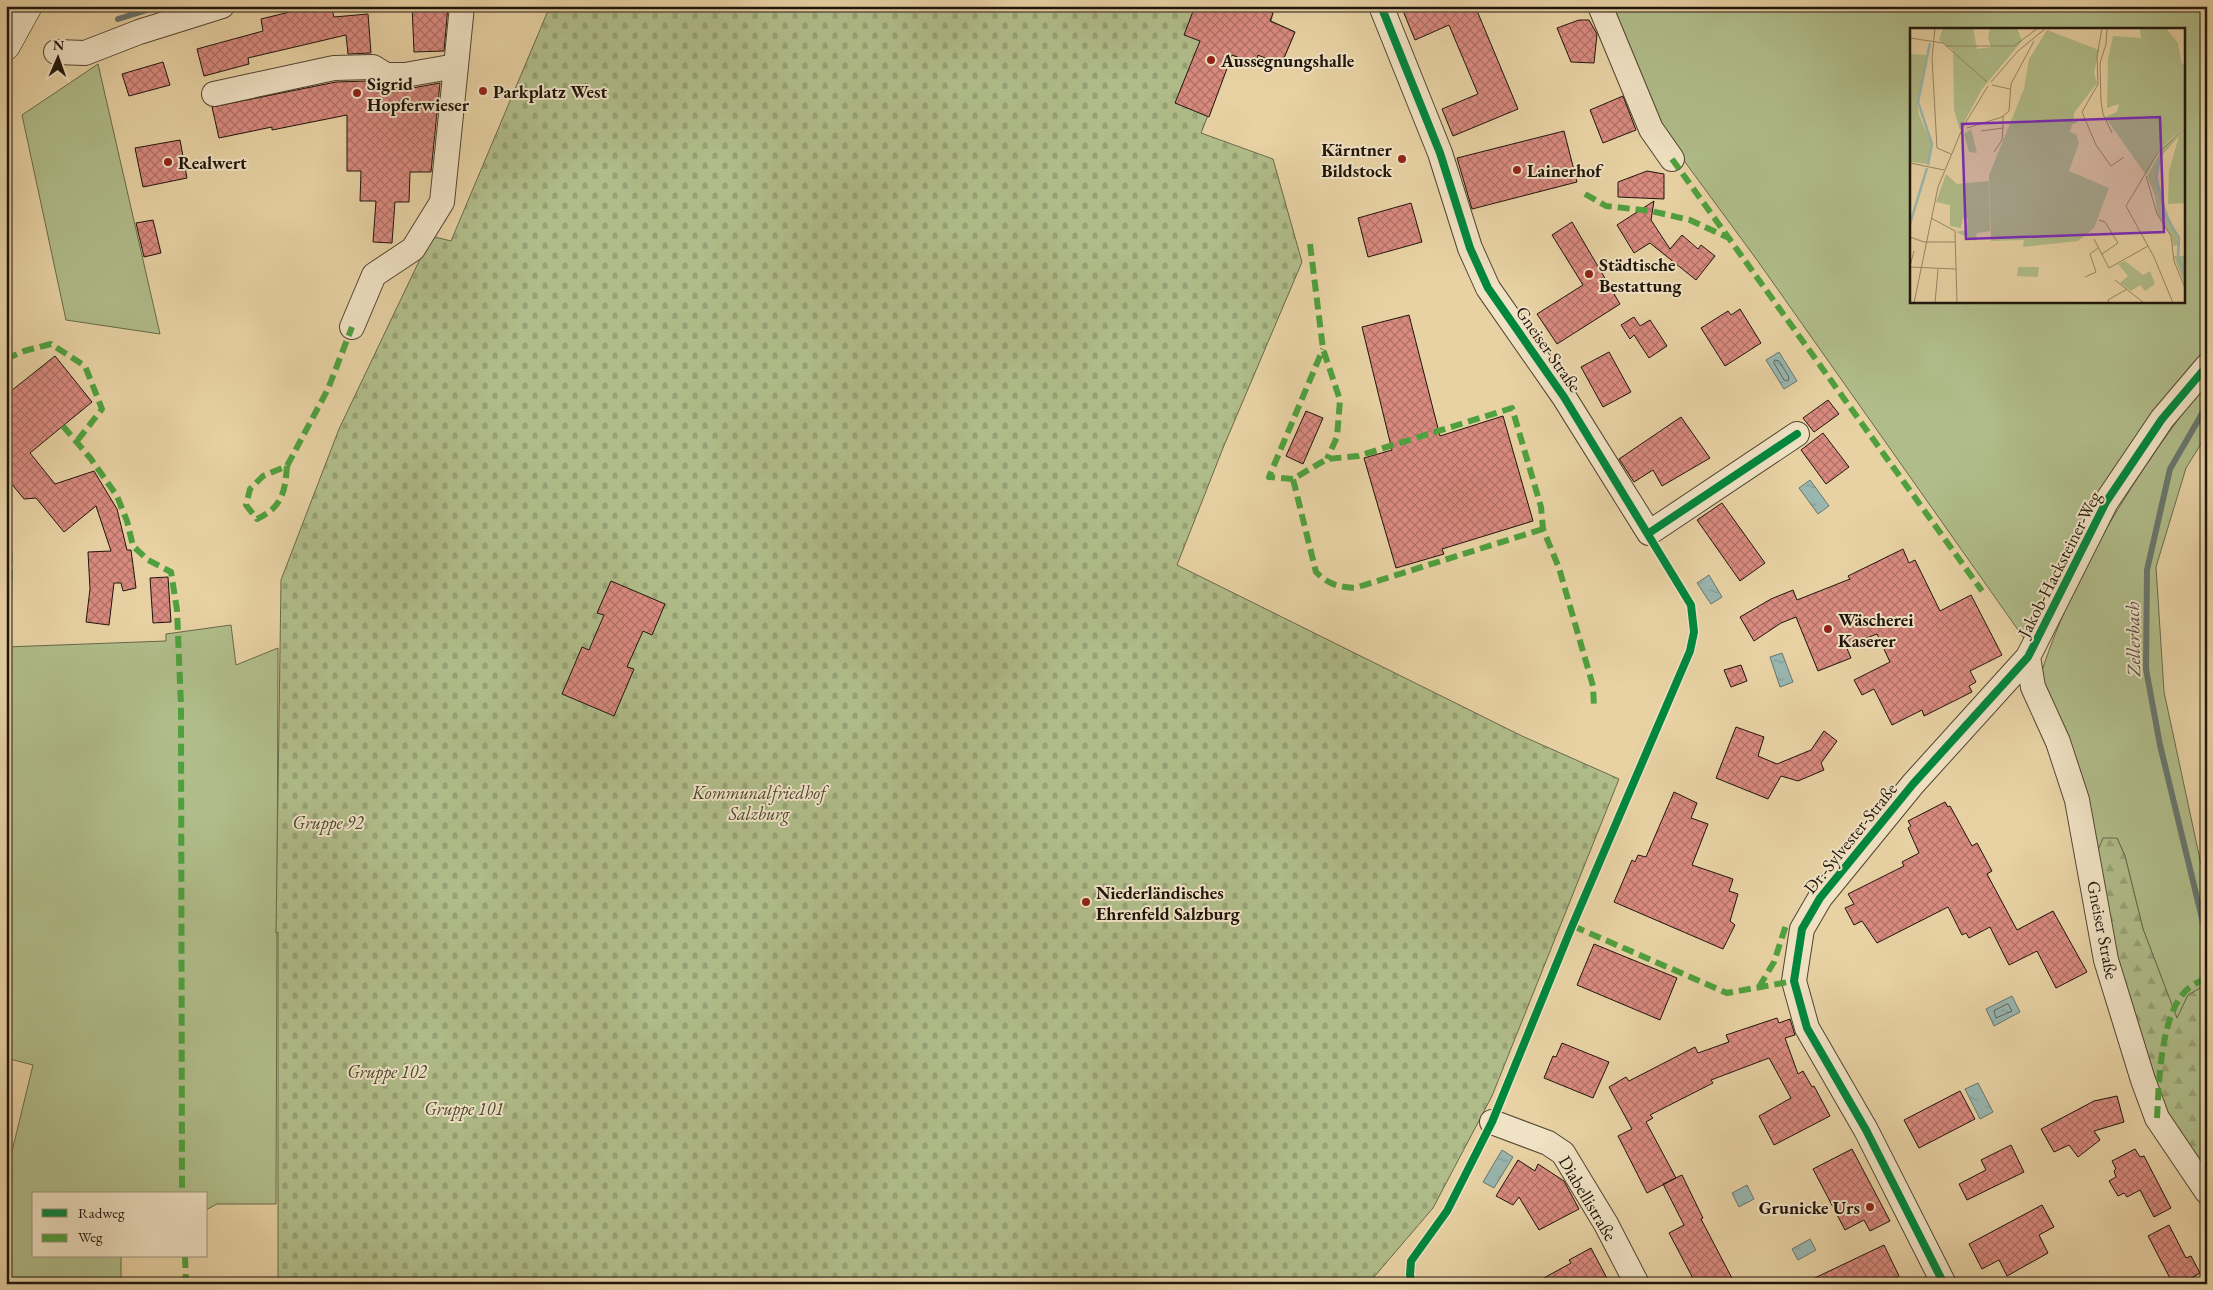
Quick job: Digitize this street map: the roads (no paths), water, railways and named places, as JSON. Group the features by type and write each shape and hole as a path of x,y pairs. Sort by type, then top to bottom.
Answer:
{"main road":[{"path":"6,46 28,6"}],"street":[{"path":"56,52 85,53 139,32 222,6"},
{"path":"352,327 374,275 413,249 442,202 462,6"},
{"name":"Gneiser Straße","path":"1381,6 1440,153 1470,248 1488,288 1564,397 1649,533 1797,434"},
{"path":"1600,6 1651,129 1672,159"},
{"path":"214,94 334,68 373,67 386,75 456,66"},
{"name":"Jakob-Hacksteiner-Weg","path":"2028,657 2106,502 2162,419 2207,366"},
{"name":"Gneiser Straße","path":"2028,657 2033,687 2058,742 2078,800 2106,960 2143,1080 2157,1118 2207,1192"},
{"name":"Dr.-Sylvester-Straße","path":"1944,1284 1866,1130 1807,1028 1794,981 1802,929 1820,898 1913,784 2028,657"},
{"name":"Diabellistraße","path":"1492,1122 1548,1143 1563,1153 1606,1224 1637,1284"}],"water":[{"path":"1779,352 1797,381 1784,389 1766,360"},
{"path":"1810,480 1829,506 1818,514 1799,488"},
{"path":"1709,575 1722,597 1711,604 1697,583"},
{"path":"1782,653 1793,682 1780,687 1770,657"},
{"path":"2012,996 2020,1012 1994,1026 1986,1009"},
{"path":"1978,1083 1993,1112 1980,1119 1965,1089"},
{"path":"1502,1150 1513,1157 1494,1188 1483,1182"},
{"path":"1747,1185 1754,1199 1739,1207 1732,1193"},
{"path":"1810,1239 1816,1250 1798,1260 1792,1249"}],"waterway":[{"path":"118,19 160,6"},
{"name":"Zellerbach","path":"2207,405 2170,469 2147,570 2146,669 2160,745 2207,939"}],"place":[{"name":"Aussegnungshalle","path":"1211,60"},
{"name":"Parkplatz West","path":"483,91"},
{"name":"Sigrid Hopferwieser","path":"357,93"},
{"name":"Kärntner Bildstock","path":"1402,159"},
{"name":"Realwert","path":"168,162"},
{"name":"Lainerhof","path":"1517,170"},
{"name":"Städtische Bestattung","path":"1589,274"},
{"name":"Wäscherei Kaserer","path":"1828,629"},
{"name":"Niederländisches Ehrenfeld Salzburg","path":"1086,902"},
{"name":"Grunicke Urs","path":"1870,1207"}],"park label":[{"name":"Kommunalfriedhof Salzburg","path":"759,802"},
{"name":"Gruppe 92","path":"328,822"},
{"name":"Gruppe 102","path":"387,1071"},
{"name":"Gruppe 101","path":"464,1108"}]}
